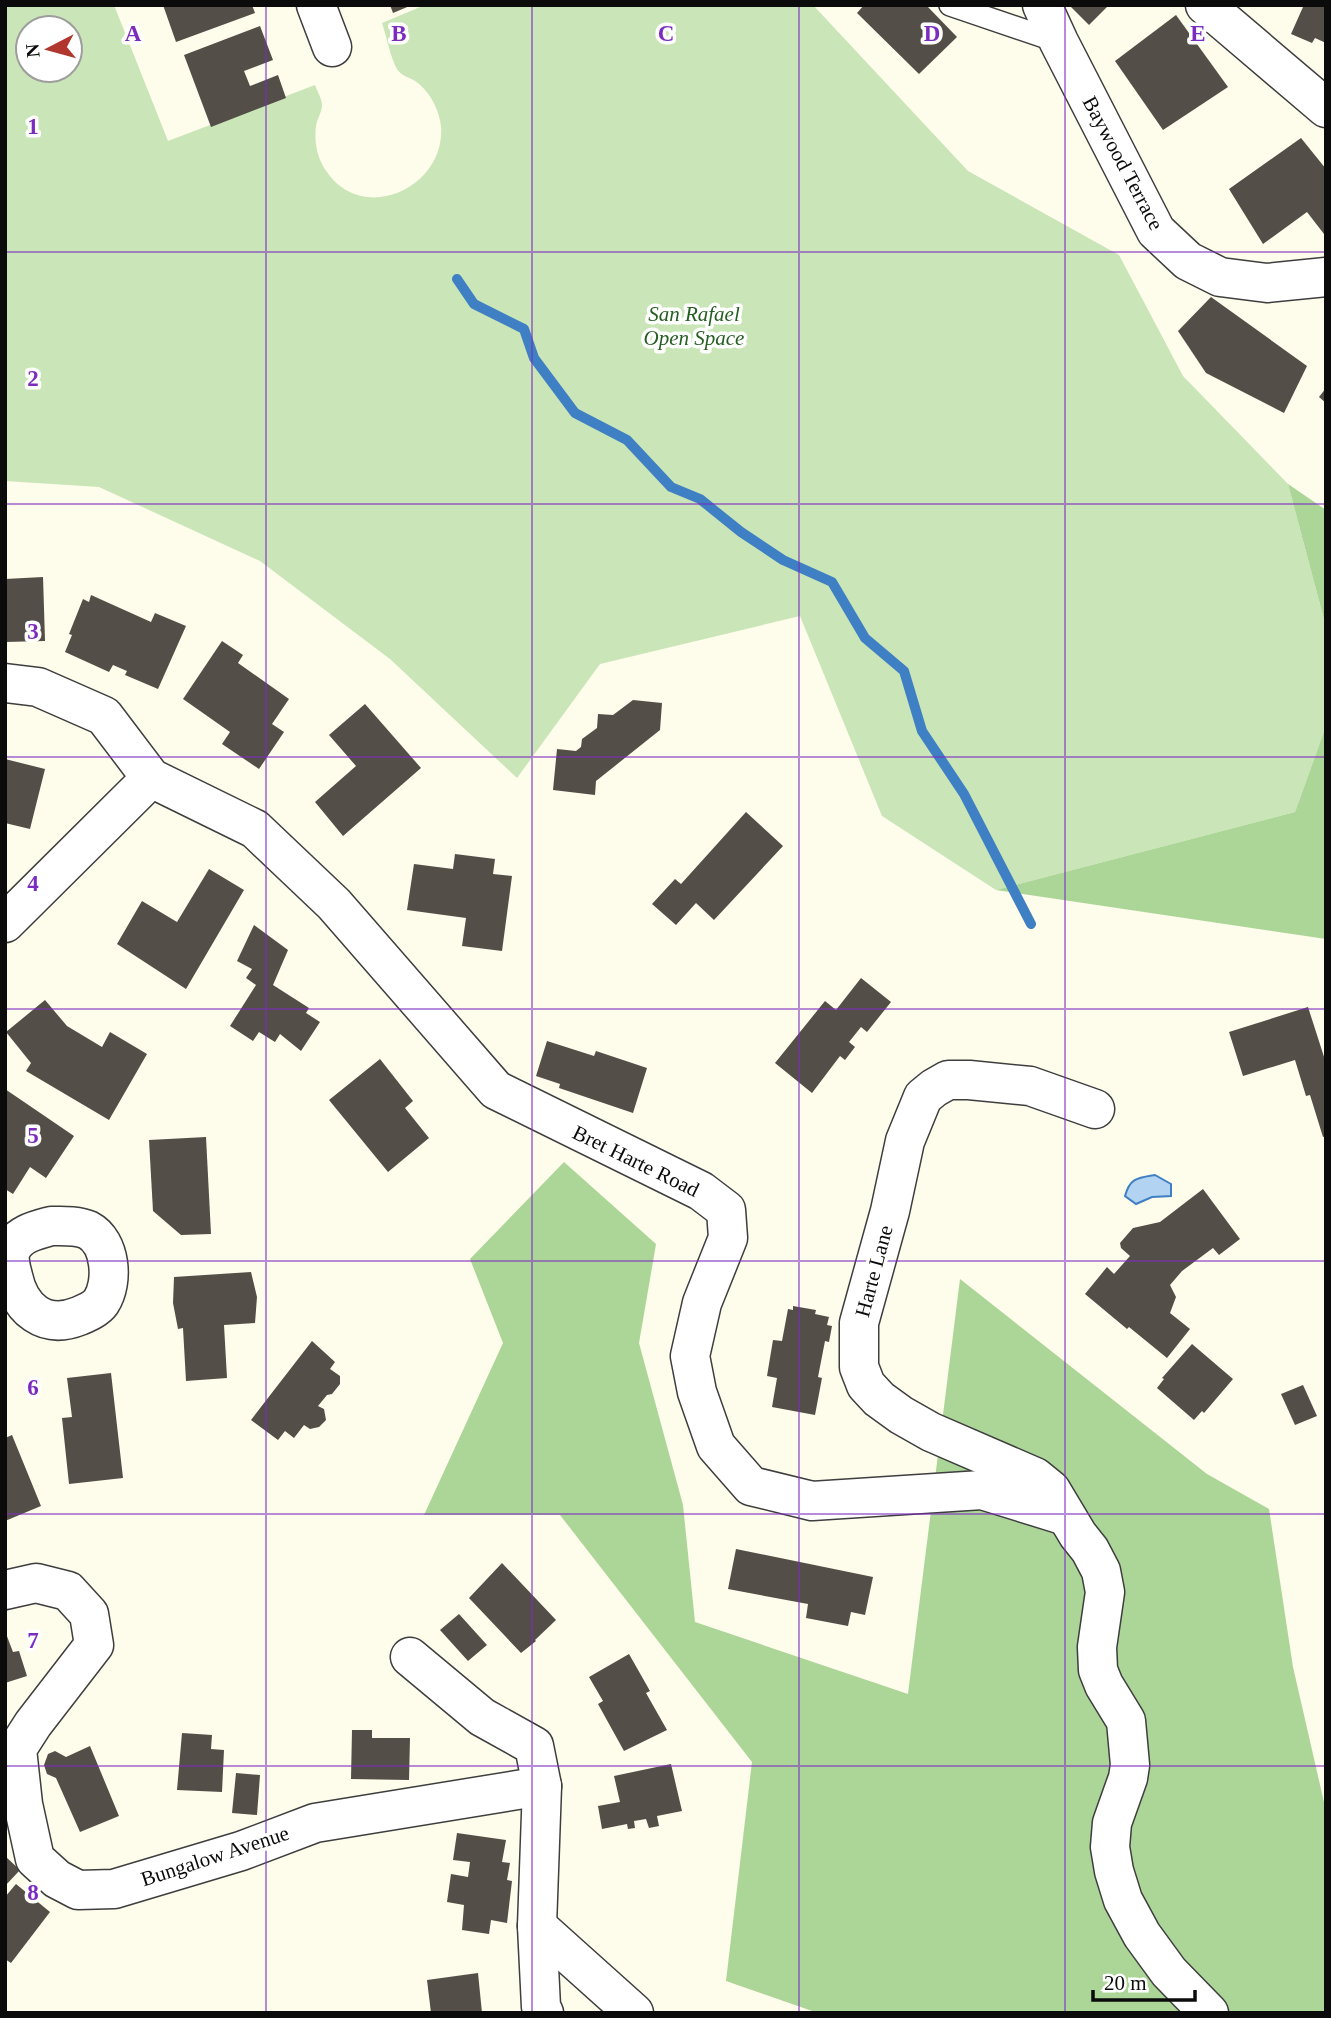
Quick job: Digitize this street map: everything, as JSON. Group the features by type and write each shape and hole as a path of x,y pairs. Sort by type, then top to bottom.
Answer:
{"street":[{"path":"316,5 332,47"},
{"name":"Baywood Terrace","path":"1042,5 1156,231 1188,261 1220,277 1267,283 1326,277"},
{"path":"1205,5 1326,108"},
{"name":"Bret Harte Road","path":"5,683 38,687 104,716 151,778 255,829 334,904 496,1090 701,1191 726,1210 728,1238 702,1303 690,1356 697,1392 716,1446 751,1486 812,1502 982,1490 1066,1516"},
{"path":"5,923 151,778"},
{"name":"Harte Lane","path":"1066,1516 1051,1490 1035,1477 931,1432 879,1399 866,1385 859,1367 859,1323 890,1211 905,1141 923,1097 948,1080 969,1080 1030,1086 1095,1109"},
{"path":"1066,1516 1101,1571 1105,1592 1097,1647 1098,1670 1126,1721 1130,1765 1112,1823 1110,1847 1114,1871 1123,1900 1142,1935 1169,1972 1209,2013"},
{"name":"Bungalow Avenue","path":"5,1590 36,1583 68,1591 89,1615 94,1645 17,1749 23,1804 35,1859 57,1879 78,1890 114,1889 241,1851 315,1823 542,1786"},
{"path":"410,1657 482,1717 534,1746 542,1786 537,1926 541,2007 544,2013"},
{"path":"537,1926 634,2013"}],"lane":[{"path":"950,5 1059,42"}],"green space":[{"name":"San Rafael Open Space","path":"114,5 168,141 315,85 322,105 316,126 316,144 324,167 342,188 361,196 380,197 399,192 417,182 430,167 439,148 441,126 436,107 429,95 397,69 382,23 425,5 813,5 968,171 1119,255 1183,376 1288,484 1326,627 1326,726 1295,812 996,890 882,816 800,616 600,664 517,778 390,659 260,561 99,487 5,481 5,6"},
{"path":"1288,484 1326,510 1326,627"},
{"path":"1326,726 1326,939 996,890 1295,812"},
{"path":"564,1162 656,1244 639,1343 683,1505 695,1622 908,1694 960,1279 1207,1474 1269,1509 1293,1667 1326,1811 1326,2013 818,2013 726,1981 752,1762 560,1515 424,1515 503,1343 470,1259"}],"water":[{"path":"1155,1175 1171,1184 1171,1196 1152,1197 1136,1204 1125,1196 1135,1180"}],"building":[{"path":"163,5 252,5 255,13 176,42"},
{"path":"390,5 412,5 393,13"},
{"path":"864,5 926,5 957,37 919,74 857,13"},
{"path":"1069,5 1109,5 1089,25"},
{"path":"1298,5 1326,5 1326,43 1315,38 1312,43 1291,34 1303,7"},
{"path":"1176,15 1228,87 1163,130 1115,61"},
{"path":"260,26 273,60 244,71 250,86 278,75 286,98 211,127 184,55"},
{"path":"1301,138 1326,169 1326,232 1324,234 1307,212 1263,244 1229,189"},
{"path":"1211,297 1307,366 1284,413 1206,373 1178,331"},
{"path":"1326,388 1326,403 1319,397"},
{"path":"43,577 45,641 5,642 5,579"},
{"path":"91,595 151,622 155,613 186,626 158,689 125,675 127,671 113,665 109,672 65,652 83,599 89,602"},
{"path":"222,641 243,655 238,663 289,699 272,724 284,732 259,769 222,744 230,732 183,699"},
{"path":"633,700 662,703 660,730 596,781 595,795 553,790 557,749 576,751 581,747 582,739 597,728 598,714 613,715"},
{"path":"365,704 421,768 343,836 315,802 356,766 329,735"},
{"path":"5,759 45,769 30,829 5,823"},
{"path":"746,812 783,846 714,920 696,903 676,925 652,904 675,879 681,884"},
{"path":"455,854 495,859 493,874 512,876 502,951 462,946 466,918 407,910 414,864 453,869"},
{"path":"209,869 244,890 186,989 117,944 142,901 177,922"},
{"path":"254,925 288,950 273,985 309,1008 306,1013 320,1022 301,1051 280,1034 275,1042 259,1032 253,1041 230,1026 256,985 246,978 252,969 237,961"},
{"path":"861,978 891,1002 867,1032 861,1027 849,1042 855,1047 845,1060 840,1056 812,1093 775,1063 825,1001 836,1010"},
{"path":"45,1000 67,1026 102,1047 110,1032 147,1054 109,1120 26,1071 31,1063 6,1032"},
{"path":"1308,1007 1326,1063 1326,1136 1323,1137 1310,1095 1306,1096 1295,1060 1243,1076 1229,1032"},
{"path":"547,1041 594,1056 596,1051 647,1068 633,1113 559,1088 560,1084 536,1076"},
{"path":"380,1059 413,1101 405,1108 429,1138 388,1172 329,1100"},
{"path":"5,1089 74,1136 46,1178 30,1167 13,1194 5,1189"},
{"path":"206,1137 211,1234 181,1235 153,1211 149,1140"},
{"path":"1203,1189 1240,1239 1219,1255 1213,1248 1182,1271 1170,1285 1176,1297 1170,1313 1190,1329 1167,1358 1085,1294 1107,1267 1114,1274 1130,1256 1121,1248 1120,1243 1133,1228 1160,1222"},
{"path":"251,1272 257,1297 255,1323 224,1325 227,1378 186,1381 183,1328 178,1329 173,1303 174,1277"},
{"path":"793,1306 816,1310 815,1314 829,1317 827,1325 832,1326 829,1342 825,1341 818,1377 822,1378 815,1415 772,1407 777,1378 767,1376 773,1340 782,1341 788,1309 793,1310"},
{"path":"312,1341 335,1362 330,1369 340,1376 340,1384 318,1406 324,1409 326,1420 319,1427 310,1429 304,1425 294,1438 285,1431 278,1440 251,1420"},
{"path":"1192,1344 1233,1379 1204,1413 1202,1411 1194,1420 1157,1388 1164,1379 1162,1378"},
{"path":"111,1373 123,1478 69,1484 62,1418 72,1417 67,1378"},
{"path":"1303,1385 1317,1416 1295,1425 1281,1394"},
{"path":"12,1435 41,1506 5,1521 5,1438"},
{"path":"736,1549 873,1577 865,1615 851,1612 848,1626 806,1618 808,1604 728,1589"},
{"path":"502,1563 556,1620 521,1653 469,1598"},
{"path":"459,1614 487,1645 468,1661 440,1630"},
{"path":"5,1631 13,1652 19,1651 27,1676 5,1683"},
{"path":"629,1654 650,1691 646,1693 667,1730 624,1751 598,1704 603,1701 589,1677"},
{"path":"352,1730 372,1730 372,1738 410,1738 409,1780 351,1779"},
{"path":"182,1733 212,1735 211,1749 224,1750 222,1792 177,1790"},
{"path":"90,1746 119,1816 80,1832 56,1778 47,1774 44,1765 48,1754 55,1751 66,1757"},
{"path":"671,1764 682,1811 657,1816 659,1826 649,1828 646,1819 634,1821 635,1828 628,1829 627,1824 602,1829 598,1806 620,1802 614,1776"},
{"path":"236,1773 260,1775 257,1815 232,1813"},
{"path":"457,1833 506,1840 502,1862 510,1863 507,1880 512,1881 507,1923 491,1920 489,1934 462,1930 464,1905 447,1902 451,1874 468,1877 470,1862 453,1860"},
{"path":"5,1856 20,1870 5,1886"},
{"path":"16,1884 50,1912 11,1963 5,1959 5,1897"},
{"path":"478,1973 482,2013 431,2013 427,1980"}],"waterway":[{"path":"457,279 474,304 524,329 534,358 575,413 627,440 671,487 700,499 741,532 783,560 832,582 865,638 904,671 922,731 964,794 1031,924"}]}
